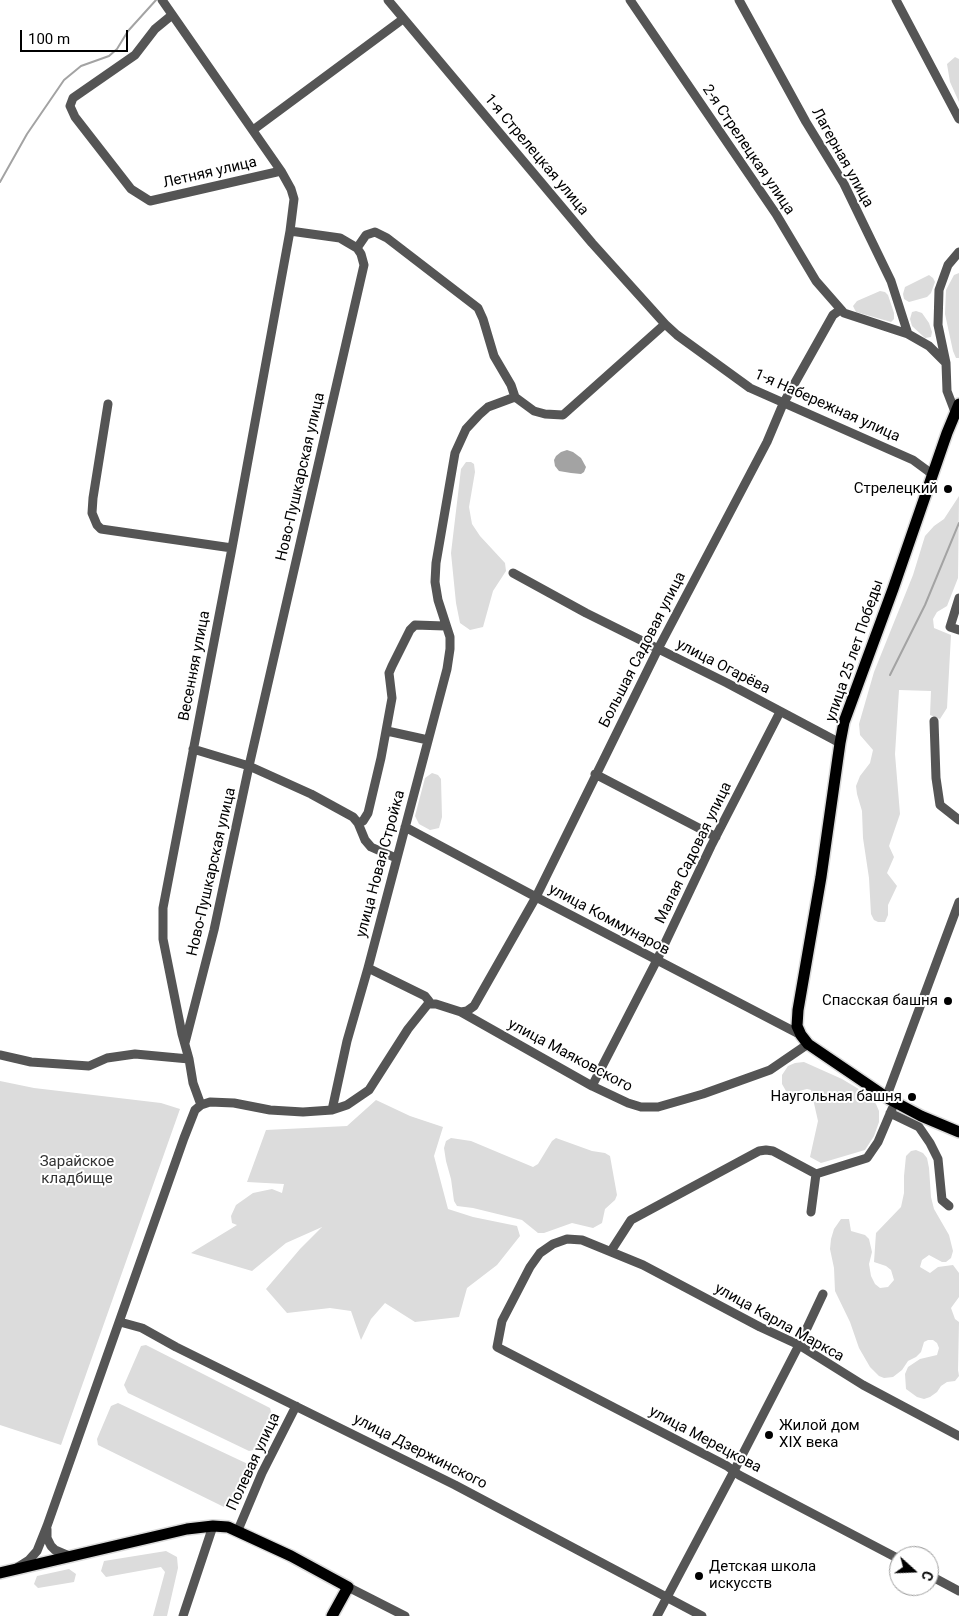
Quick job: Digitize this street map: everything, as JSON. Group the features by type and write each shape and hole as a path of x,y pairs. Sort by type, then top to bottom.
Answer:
{"main road":[{"name":"улица 25 лет Победы","path":"800,1035 797,1026 798,1010 821,877 844,722 957,408"},
{"path":"800,1035 808,1044 892,1100 921,1116 959,1132"},
{"path":"0,1573 187,1529 213,1526 228,1527 291,1556 348,1587 332,1616"}],"street":[{"path":"163,0 281,171 291,189 294,199 290,231 340,238 357,248 366,235 375,232 387,238 478,308 494,356 511,385 515,397 534,410 545,414 563,415 665,324"},
{"name":"1-я Стрелецкая улица","path":"388,0 592,243 665,324"},
{"name":"2-я Стрелецкая улица","path":"630,0 776,214 816,281 842,311"},
{"name":"Лагерная улица","path":"739,0 806,122 844,184 891,281 908,334"},
{"path":"896,0 959,119"},
{"name":"Летняя улица","path":"172,15 156,29 135,56 73,98 70,106 75,117 131,189 150,201 281,171"},
{"path":"253,130 404,19"},
{"name":"Весенняя улица","path":"201,1105 193,1083 163,939 163,908 290,231"},
{"name":"Ново-Пушкарская улица","path":"185,1044 214,930 249,766 364,265 357,248"},
{"path":"957,408 947,391 946,363 938,325 939,290 948,265 959,252"},
{"path":"842,311 908,334 929,346 946,363"},
{"name":"Большая Садовая улица","path":"461,1012 467,1011 474,1006 536,897 658,649 767,442 783,404 833,315 842,311"},
{"name":"1-я Набережная улица","path":"665,324 677,335 750,388 913,460 932,474"},
{"name":"улица Новая Стройка","path":"332,1110 347,1041 447,669 450,637 438,600 435,582 436,563 455,453 466,428 479,415 488,408 515,397"},
{"path":"108,404 92,506 92,513 97,525 101,529 232,548"},
{"name":"улица Огарёва","path":"513,573 840,743"},
{"path":"955,629 959,598"},
{"path":"358,823 363,821 368,813 387,731 392,698 389,673 414,625 446,626"},
{"name":"Малая Садовая улица","path":"592,1086 780,712"},
{"path":"934,722 936,778 940,805 959,820"},
{"path":"387,731 428,740"},
{"path":"193,749 249,766 311,794 353,817 371,848 396,858"},
{"path":"596,774 716,837"},
{"name":"улица Коммунаров","path":"405,827 800,1035"},
{"path":"611,1251 631,1220 759,1151 773,1151 816,1174 868,1158 878,1142 890,1113 892,1100 889,1090 959,902"},
{"path":"18,1568 37,1551 47,1526 195,1110 201,1105 210,1102 220,1102 286,1112 332,1110 354,1101 368,1090 429,1001 425,996 368,968"},
{"name":"улица Маяковского","path":"428,1004 436,1004 461,1012 592,1086 641,1107 658,1107 770,1070 808,1044"},
{"path":"0,1055 31,1062 89,1066 106,1058 134,1054 189,1058"},
{"path":"890,1113 919,1127 930,1143 938,1158 942,1200 949,1206"},
{"path":"811,1212 816,1174"},
{"name":"улица Карла Маркса","path":"498,1347 502,1321 530,1267 540,1253 552,1244 567,1240 582,1240 643,1265 760,1327 799,1345 862,1385 959,1436"},
{"path":"657,1616 799,1345 823,1294"},
{"name":"улица Дзержинского","path":"120,1322 142,1328 176,1347 455,1485 702,1616"},
{"name":"улица Мерецкова","path":"498,1347 728,1466 734,1471 889,1554"},
{"name":"Полевая улица","path":"238,1530 262,1473 296,1406"},
{"path":"47,1526 47,1538 51,1546 55,1550 69,1556"},
{"name":"Полевая улица","path":"183,1616 213,1526"},
{"path":"939,1580 959,1591"},
{"path":"348,1587 405,1616"}],"green space":[{"path":"955,57 959,59 959,102 950,82 947,64"},
{"path":"959,273 959,358 956,358 945,314 946,290 954,275"},
{"path":"929,275 935,282 931,293 927,297 909,302 904,299 905,287"},
{"path":"880,291 888,295 894,313 894,319 891,322 856,312 853,306 857,301"},
{"path":"912,312 922,313 929,323 932,332 931,337 925,338 912,326 910,319"},
{"path":"466,462 474,464 475,472 469,507 472,524 480,536 505,563 506,571 493,591 483,627 470,630 460,623 451,553 461,469"},
{"path":"959,496 958,578 947,606 937,612 933,619 934,628 951,635 947,708 940,719 930,715 931,691 899,690 895,754 900,814 889,846 894,857 887,873 897,886 888,905 888,915 885,922 878,922 874,920 871,914 862,811 856,786 860,776 870,763 873,750 860,735 859,724 874,672 913,575 925,536 944,519"},
{"path":"432,773 438,775 441,779 442,817 439,828 430,830 419,824 415,816 425,778"},
{"path":"804,1062 842,1079 867,1094 876,1104 879,1111 879,1122 874,1136 865,1150 821,1163 810,1157 818,1121 811,1090 807,1089 791,1093 786,1091 782,1084 782,1075 788,1066"},
{"name":"Зарайское кладбище","path":"0,1081 34,1088 161,1103 180,1109 61,1445 0,1425"},
{"path":"376,1100 410,1116 443,1127 434,1156 448,1209 473,1217 517,1226 520,1236 497,1265 467,1288 459,1317 415,1322 385,1303 371,1319 361,1340 351,1311 330,1308 287,1313 266,1289 300,1249 322,1227 286,1243 252,1271 191,1253 237,1225 232,1223 231,1216 236,1205 253,1193 272,1189 282,1193 284,1184 247,1182 266,1130 347,1126"},
{"path":"451,1138 471,1141 533,1167 538,1164 552,1141 556,1138 592,1151 605,1153 610,1156 617,1195 615,1200 605,1209 602,1223 593,1228 572,1223 544,1233 538,1233 522,1220 457,1206 454,1201 444,1148 446,1141"},
{"path":"916,1150 923,1153 927,1158 934,1209 949,1235 953,1251 951,1258 946,1262 942,1262 929,1255 922,1260 920,1267 930,1273 938,1267 953,1265 959,1273 959,1297 951,1308 955,1319 959,1322 959,1376 955,1381 947,1382 937,1392 924,1399 917,1397 906,1389 905,1374 908,1367 920,1359 937,1355 939,1348 937,1343 933,1340 924,1342 921,1352 908,1361 902,1370 893,1377 884,1378 879,1376 870,1367 859,1348 850,1322 835,1291 834,1268 830,1249 834,1229 841,1219 849,1219 851,1231 865,1235 869,1239 872,1252 869,1264 871,1276 875,1284 880,1288 888,1287 894,1280 891,1270 874,1262 876,1233 901,1207 904,1193 906,1156 911,1151"},
{"path":"146,1345 270,1408 272,1414 254,1450 249,1451 128,1393 124,1385 141,1346"},
{"path":"118,1403 250,1465 249,1473 233,1507 224,1507 98,1445 97,1439 111,1406"},
{"path":"166,1551 177,1557 178,1568 167,1616 153,1616 165,1572 161,1567 106,1577 101,1571 104,1561"},
{"path":"69,1569 76,1574 74,1582 38,1588 34,1584 37,1576"}],"shaded area":[{"path":"567,450 581,458 586,467 584,472 581,474 559,471 555,466 554,460 556,456"}],"waterway":[{"path":"0,182 27,134 64,80 81,66 109,56 117,49 128,31 156,0"},
{"path":"890,675 925,605 959,523"}],"place":[{"name":"Стрелецкий","path":"948,489"},
{"name":"Спасская башня","path":"948,1001"},
{"name":"Наугольная башня","path":"912,1097"},
{"name":"Жилой дом XIX века","path":"769,1435"},
{"name":"Детская школа искусств","path":"699,1576"}]}
